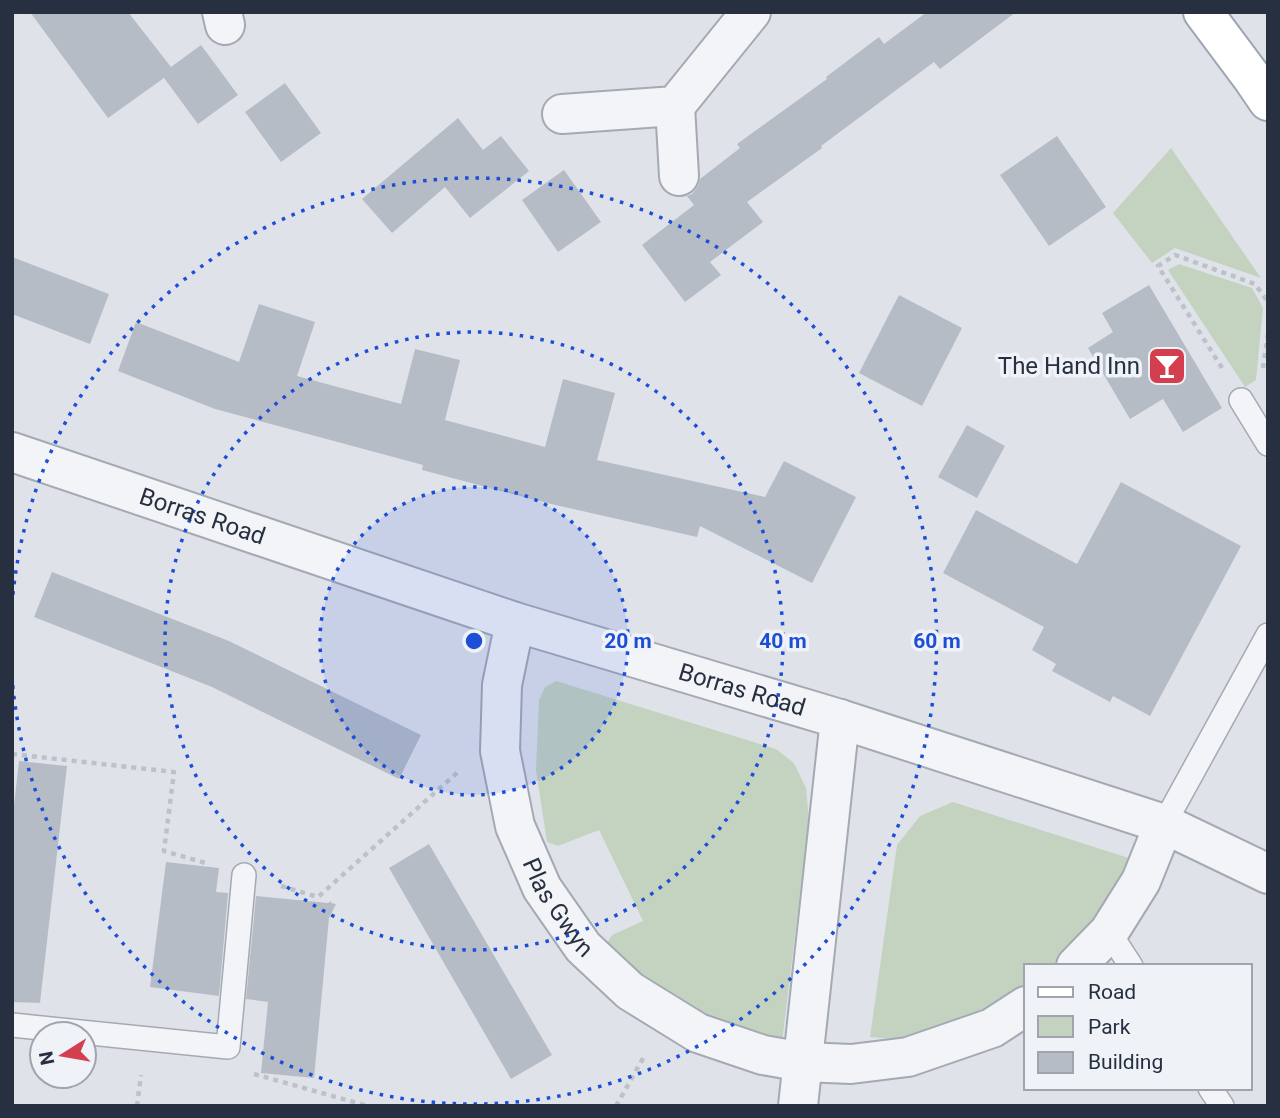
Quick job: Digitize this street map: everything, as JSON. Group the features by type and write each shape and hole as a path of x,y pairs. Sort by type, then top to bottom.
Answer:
{"main road":[{"path":"1203,12 1263,82"}],"street":[{"path":"678,176 676,106 751,12"},
{"path":"562,114 676,106"},
{"name":"Borras Road","path":"12,452 515,622 840,719 1164,824 1268,874"},
{"name":"Plas Gwyn","path":"515,622 502,685 500,751 515,826 542,888 583,947 630,991 698,1033 763,1055 803,1062 851,1064 908,1057 992,1028 1024,1007"},
{"path":"798,1106 840,719"},
{"path":"1078,964 1109,932 1141,881 1164,824"}],"lane":[{"path":"1241,400 1268,444"},
{"path":"1164,824 1268,635"},
{"path":"12,1025 228,1046 244,875"},
{"path":"1109,932 1130,964"},
{"path":"1211,1090 1222,1106"}],"path":[{"path":"1241,400 1158,267 1175,255 1255,284 1266,295 1268,302"},
{"path":"12,754 174,772 164,851 318,897 501,734"},
{"path":"616,1106 668,1015"},
{"path":"228,1046 227,1067 368,1106"}],"green space":[{"path":"1171,148 1261,278 1175,248 1152,263 1113,213"},
{"path":"1179,264 1252,288 1263,308 1256,380 1245,387 1168,270"},
{"path":"556,681 776,749 794,763 806,788 809,820 780,1059 702,1028 612,958 607,943 612,935 643,921 599,830 558,846 547,842 536,770 539,700 545,687"},
{"path":"953,802 1135,860 1107,930 1063,964 1024,964 1024,994 990,1020 905,1040 870,1037 897,845 920,816"}],"building":[{"path":"30,12 128,12 171,67 201,45 238,95 198,124 164,78 108,118"},
{"path":"927,12 1016,12 940,69 934,62 747,202 763,222 710,262 721,275 685,302 642,245 694,205 687,196 692,194 700,179 740,148 737,144 827,79 826,77 879,37 884,44"},
{"path":"285,83 321,133 281,162 245,112"},
{"path":"458,118 483,150 501,136 529,171 470,218 445,187 392,233 362,199"},
{"path":"1057,136 1106,207 1049,246 1000,175"},
{"path":"564,170 601,222 558,252 522,200"},
{"path":"12,257 109,294 90,344 12,314"},
{"path":"1149,285 1222,408 1183,432 1163,399 1130,419 1088,348 1113,332 1102,313"},
{"path":"899,295 962,328 922,406 859,373"},
{"path":"259,304 315,322 297,376 401,404 415,349 460,360 445,420 545,447 563,379 615,393 597,460 765,497 784,461 856,497 812,583 700,526 697,537 551,504 422,470 423,465 215,409 118,371 136,322 239,362"},
{"path":"967,425 1005,446 977,498 938,477"},
{"path":"1121,482 1241,546 1150,716 1113,696 1110,702 1052,671 1056,664 1032,650 1044,627 943,573 976,510 1077,564"},
{"path":"52,572 229,641 421,735 399,779 212,687 34,617"},
{"path":"19,761 67,766 40,1003 12,1002 12,823"},
{"path":"429,844 552,1055 511,1079 389,868"},
{"path":"166,862 219,868 216,892 228,893 219,996 150,987"},
{"path":"256,896 328,903 331,901 336,904 329,918 314,1078 261,1073 268,1002 246,999"}],"place":[{"name":"The Hand Inn","path":"1167,366"}]}
